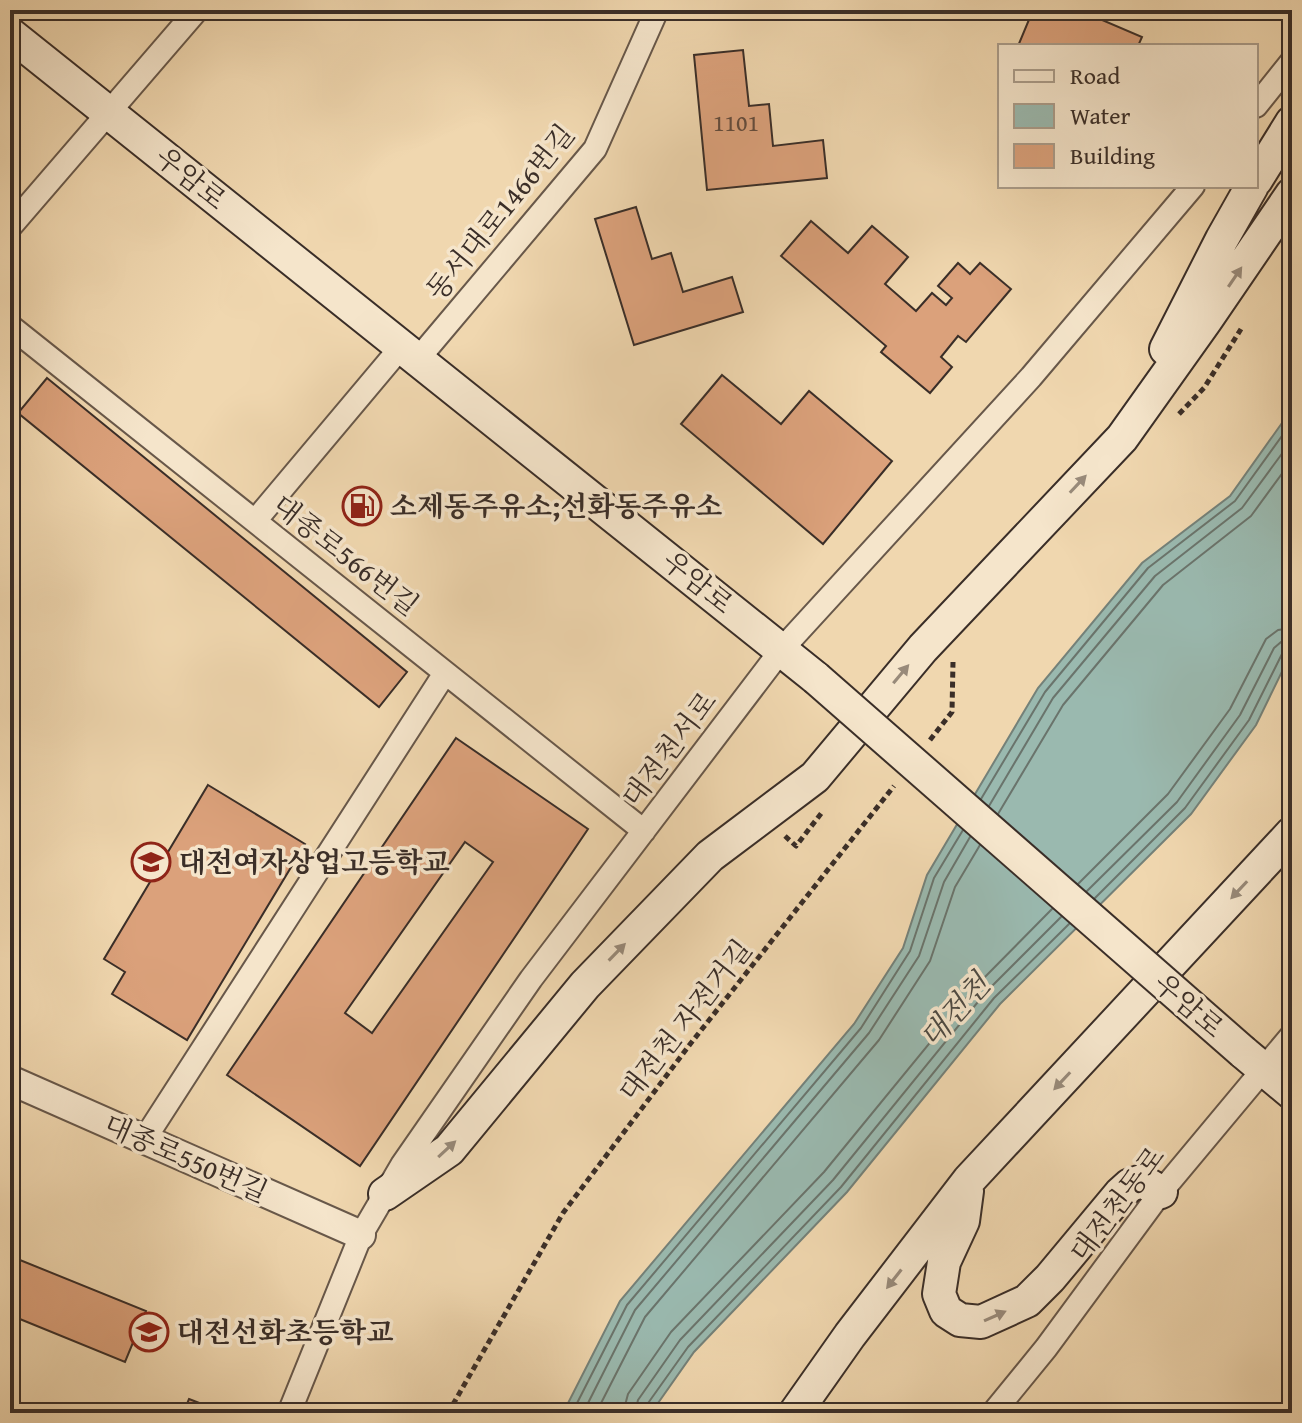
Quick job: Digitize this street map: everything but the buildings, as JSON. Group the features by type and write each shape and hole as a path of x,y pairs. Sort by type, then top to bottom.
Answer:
{"main road":[{"name":"우암로","path":"10,34 782,649 1292,1093"},
{"path":"1258,177 1292,122"},
{"path":"1122,438 1251,188"},
{"path":"385,1194 449,1150 585,985 710,856 815,777 923,648 1122,438 1292,194"},
{"path":"795,1413 850,1335 969,1180 1292,833"},
{"path":"969,1180 963,1221 944,1262 939,1294 946,1311 960,1320 981,1322 1027,1301 1130,1185 1142,1181 1161,1192"}],"street":[{"path":"10,227 197,10"},
{"name":"동서대로1466번길","path":"255,521 595,149 657,10"},
{"path":"1258,104 1292,61"},
{"name":"대전천서로","path":"289,1413 361,1235 402,1165 531,979 782,649 1031,377 1191,188"},
{"name":"대종로566번길","path":"10,326 644,831"},
{"path":"144,1140 445,673"},
{"name":"대전천동로","path":"993,1413 1046,1348 1254,1061 1292,1035"},
{"name":"대종로550번길","path":"10,1080 361,1235"}],"path":[{"path":"923,749 952,712 953,661"},
{"name":"대전천 자전거길","path":"448,1413 563,1213 691,1043 894,786"}],"water":[{"name":"대전천","path":"1292,409 1292,651 1256,725 1191,814 1000,1004 847,1192 694,1352 651,1413 563,1413 620,1301 854,1024 903,948 927,875 1038,688 1142,563 1230,496"}],"place":[{"name":"소제동주유소;선화동주유소","path":"362,506"},
{"name":"대전여자상업고등학교","path":"151,862"},
{"name":"대전선화초등학교","path":"149,1332"}]}
